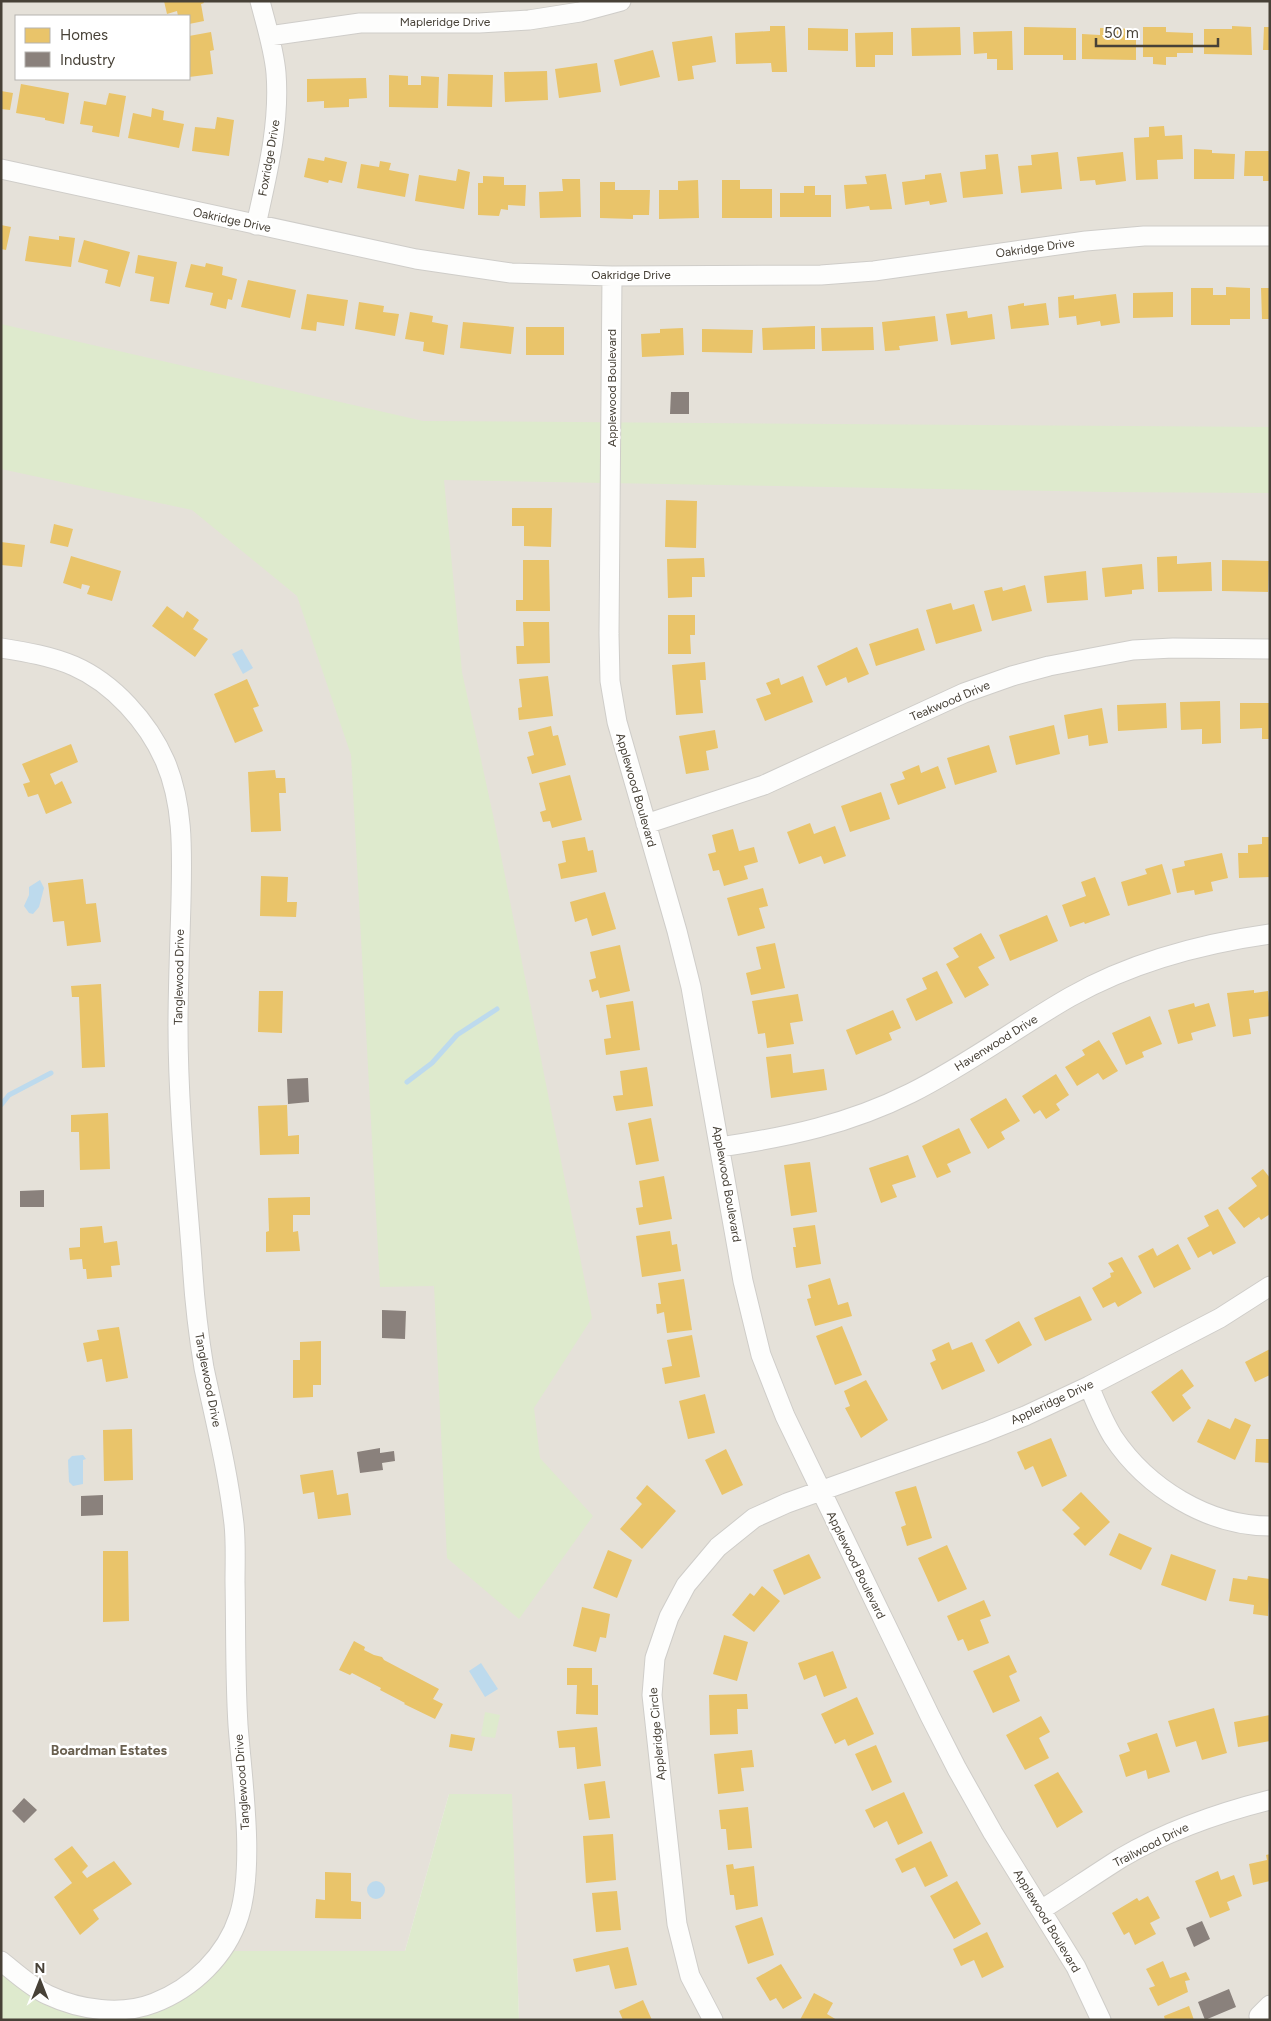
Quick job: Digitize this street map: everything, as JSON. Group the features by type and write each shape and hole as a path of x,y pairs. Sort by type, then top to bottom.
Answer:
{"street":[{"name":"Foxridge Drive","path":"256,225 273,143 276,117 275,70 260,1"},
{"name":"Mapleridge Drive","path":"269,36 360,22 529,20 580,12 621,1"},
{"name":"Oakridge Drive","path":"1,168 416,259 464,268 511,273 612,276 821,275 874,270 1096,240 1144,236 1270,236"},
{"name":"Applewood Boulevard","path":"612,276 610,681 623,748 691,987 743,1281 761,1355 785,1416 820,1491 957,1769 993,1833 1076,1967 1101,2020"},
{"name":"Tanglewood Drive","path":"1,648 32,653 77,667 98,680 120,698 140,720 159,750 174,784 178,800 182,860 178,1025 181,1120 196,1312 204,1365 227,1475 234,1528 237,1702 246,1830 246,1882 236,1924 230,1937 207,1968 176,1993 154,2003 127,2009 108,2010 82,2006 48,1995 29,1984 1,1960"},
{"name":"Teakwood Drive","path":"646,824 764,785 964,693 1049,666 1133,650 1174,648 1270,649"},
{"name":"Havenwood Drive","path":"720,1147 808,1132 847,1120 882,1106 938,1079 1070,997 1118,973 1173,953 1225,940 1270,934"},
{"name":"Appleridge Drive","path":"820,1491 985,1432 1024,1416 1089,1386 1220,1318 1270,1286"},
{"path":"1089,1386 1100,1415 1113,1437 1129,1458 1147,1477 1161,1488 1193,1508 1218,1517 1235,1522 1270,1526"},
{"name":"Appleridge Circle","path":"713,2020 690,1976 678,1924 652,1695 655,1658 669,1617 686,1585 718,1547 754,1518 820,1491"},
{"name":"Trailwood Drive","path":"1041,1910 1122,1858 1153,1842 1212,1817 1270,1800"},
{"path":"1260,2020 1259,2016 1270,2005"}],"shaded area":[{"path":"1,1 1270,1 1270,2020 519,2020 511,1794 449,1794 405,1951 221,1951 142,2007 1,1986"}],"green space":[{"path":"1,324 423,421 1270,427 1270,493 1106,492 444,480 462,672 493,815 592,1318 534,1408 540,1458 593,1516 519,1619 447,1558 434,1286 380,1287 351,755 297,596 192,510 1,469"},
{"path":"485,1712 500,1715 495,1738 481,1736"},
{"path":"449,1794 512,1794 519,2020 1,2020 1,1961 48,1995 142,2007 221,1951 405,1951"}],"water":[{"path":"242,649 253,668 243,674 232,654"},
{"path":"40,880 44,888 39,907 33,914 29,913 24,906 29,895 29,887"},
{"path":"83,1455 86,1459 83,1460 83,1484 73,1486 69,1482 68,1460 72,1456"},
{"path":"481,1663 498,1689 485,1697 469,1671"},
{"path":"376,1881 382,1884 385,1890 382,1896 376,1899 370,1896 367,1890 370,1884"}],"building: Homes":[{"path":"164,1 203,1 204,3 201,4 204,21 190,24 190,15 178,15 177,11 167,14"},
{"path":"770,26 785,26 787,72 772,72 771,63 736,64 735,33 770,31"},
{"path":"1232,26 1251,27 1252,55 1204,54 1204,29 1232,29"},
{"path":"960,27 961,55 912,56 911,28"},
{"path":"1024,27 1076,28 1076,60 1063,60 1063,55 1024,55"},
{"path":"1143,27 1166,27 1166,32 1193,33 1193,53 1177,53 1177,57 1166,57 1166,65 1153,64 1153,57 1143,57"},
{"path":"1264,27 1270,27 1270,50 1263,50"},
{"path":"808,28 848,29 848,51 808,50"},
{"path":"1100,28 1136,29 1136,60 1082,59 1082,34 1100,35"},
{"path":"1012,31 1013,70 997,70 997,59 987,59 987,53 974,54 973,32"},
{"path":"211,32 214,50 210,51 213,74 190,77 190,36"},
{"path":"893,32 893,55 875,55 875,67 856,67 855,33"},
{"path":"712,36 716,62 692,66 694,79 678,81 672,42"},
{"path":"653,50 660,77 620,86 614,60"},
{"path":"597,63 601,92 559,98 555,69"},
{"path":"547,71 548,100 505,102 504,72"},
{"path":"448,74 493,75 492,107 447,106"},
{"path":"389,75 408,76 408,85 421,85 421,76 439,77 438,108 389,107"},
{"path":"366,78 367,98 349,99 349,107 324,108 324,101 307,102 307,79"},
{"path":"21,84 69,93 64,124 45,120 45,118 16,113"},
{"path":"1,91 13,93 10,110 1,109"},
{"path":"109,93 126,96 119,137 92,132 93,126 80,124 84,101 106,105"},
{"path":"152,108 164,111 163,120 184,124 179,148 128,138 133,113 151,117"},
{"path":"217,117 234,120 229,156 192,151 195,127 215,129"},
{"path":"1164,126 1165,136 1182,135 1183,159 1157,160 1158,179 1136,180 1134,138 1149,137 1149,127"},
{"path":"1194,149 1212,150 1212,153 1235,154 1234,179 1194,179"},
{"path":"1245,151 1270,151 1270,181 1263,181 1263,176 1244,176"},
{"path":"1058,152 1062,189 1021,193 1018,166 1032,165 1031,155"},
{"path":"1123,152 1126,181 1096,185 1095,180 1080,181 1077,157"},
{"path":"998,154 1003,194 963,198 960,172 986,169 985,155"},
{"path":"325,157 347,162 342,183 329,180 328,183 304,177 308,158 324,161"},
{"path":"380,161 391,163 389,170 409,174 405,197 357,188 361,164 379,167"},
{"path":"458,169 470,172 464,209 415,201 419,175 456,181"},
{"path":"941,173 947,202 930,205 929,201 905,205 902,182 925,179 925,175"},
{"path":"886,174 892,209 870,210 869,206 846,209 844,185 867,184 865,176"},
{"path":"483,176 504,177 504,185 526,185 525,206 508,205 508,210 501,209 499,216 478,215 478,183 483,183"},
{"path":"562,179 580,179 581,217 540,218 539,192 563,191"},
{"path":"698,180 699,218 659,219 659,190 678,190 678,181"},
{"path":"722,180 740,180 740,189 772,189 772,218 722,218"},
{"path":"600,182 615,182 615,190 650,190 649,215 633,215 633,219 600,218"},
{"path":"804,186 815,186 815,195 831,195 831,217 780,217 780,193 804,193"},
{"path":"1,225 11,227 6,250 1,249"},
{"path":"29,236 59,240 59,236 75,238 71,267 25,261"},
{"path":"84,240 130,252 120,287 105,283 108,270 78,262"},
{"path":"138,255 177,262 169,304 150,301 154,277 135,273"},
{"path":"206,263 223,267 222,275 237,279 232,300 228,299 226,309 210,305 213,293 185,287 191,264 205,267"},
{"path":"248,280 296,290 290,318 241,307"},
{"path":"1226,287 1250,288 1250,319 1230,319 1230,325 1191,325 1191,288 1213,288 1213,295 1226,295"},
{"path":"1261,288 1270,288 1270,319 1262,319"},
{"path":"1173,292 1173,317 1133,318 1133,293"},
{"path":"307,294 348,300 344,326 317,322 316,331 301,329"},
{"path":"1116,294 1120,323 1101,326 1100,321 1077,325 1076,316 1059,318 1058,297 1074,295 1074,299"},
{"path":"359,302 384,306 383,312 399,314 395,336 355,329"},
{"path":"1024,303 1024,306 1046,303 1049,325 1011,329 1008,306"},
{"path":"967,311 968,318 992,314 995,339 951,345 946,314"},
{"path":"410,312 433,316 432,322 448,325 444,355 423,351 424,342 405,339"},
{"path":"935,316 938,341 899,346 900,350 885,351 882,322"},
{"path":"463,322 514,327 511,354 460,348"},
{"path":"815,326 815,349 763,350 762,328"},
{"path":"526,327 564,327 564,355 526,355"},
{"path":"873,327 874,350 822,351 821,328"},
{"path":"683,328 684,355 642,357 641,334 660,333 660,329"},
{"path":"702,329 753,330 752,353 702,352"},
{"path":"666,500 697,501 696,548 665,547"},
{"path":"512,508 552,508 551,547 524,546 524,526 512,526"},
{"path":"54,524 73,529 68,547 50,543"},
{"path":"1,542 25,545 22,567 1,565"},
{"path":"71,556 121,571 112,601 87,594 90,586 82,584 81,589 63,583"},
{"path":"1177,556 1177,564 1211,562 1212,591 1158,592 1157,557"},
{"path":"704,558 705,577 692,577 692,597 668,598 667,559"},
{"path":"523,560 549,560 550,611 516,611 516,600 523,600"},
{"path":"1222,560 1269,561 1268,592 1222,591"},
{"path":"1142,564 1144,589 1132,590 1132,594 1105,597 1102,568"},
{"path":"1086,571 1088,600 1047,603 1044,576"},
{"path":"1025,585 1032,611 992,621 984,591 1002,587 1003,591"},
{"path":"951,603 953,610 974,604 982,631 936,644 926,610"},
{"path":"167,606 183,618 187,611 199,620 193,629 208,639 195,657 152,626"},
{"path":"668,615 695,615 695,635 690,635 691,654 668,654"},
{"path":"523,622 549,622 550,663 517,664 516,646 524,646"},
{"path":"918,628 925,650 876,666 869,644"},
{"path":"857,647 869,674 848,683 846,677 826,686 817,666"},
{"path":"705,662 706,680 700,680 703,713 676,715 672,665"},
{"path":"548,676 553,716 519,720 518,708 522,707 519,679"},
{"path":"803,676 813,702 765,721 756,699 771,694 766,683 779,678 781,685"},
{"path":"247,679 259,706 253,708 263,731 235,743 214,694"},
{"path":"1220,701 1221,743 1202,744 1202,729 1181,730 1180,702"},
{"path":"1166,703 1167,728 1118,731 1117,705"},
{"path":"1240,703 1270,703 1270,739 1262,739 1262,728 1240,729"},
{"path":"1102,708 1108,743 1089,746 1088,735 1068,739 1064,715"},
{"path":"1054,725 1060,754 1016,765 1009,736"},
{"path":"551,726 553,736 558,735 566,765 532,774 527,757 534,755 528,732"},
{"path":"715,730 718,748 706,751 709,770 686,774 679,736"},
{"path":"71,744 78,762 50,774 55,785 62,781 72,803 46,814 38,794 28,797 23,784 30,782 22,764"},
{"path":"989,745 997,772 955,785 947,758"},
{"path":"919,765 921,773 938,766 946,788 898,805 890,784 905,779 902,772"},
{"path":"275,770 276,778 285,778 286,793 279,793 281,831 251,832 248,772"},
{"path":"570,775 582,820 552,828 550,821 543,822 540,812 546,810 539,783"},
{"path":"881,792 890,819 850,832 841,806"},
{"path":"810,823 814,834 835,826 846,856 824,864 821,856 799,864 787,832"},
{"path":"733,829 739,851 754,847 758,862 744,866 748,879 724,886 719,870 713,871 708,854 716,852 712,835"},
{"path":"585,837 588,851 593,850 597,872 561,879 558,864 566,862 562,841"},
{"path":"1262,837 1270,837 1270,877 1239,878 1238,853 1248,853 1248,845 1262,844"},
{"path":"1222,853 1228,878 1211,882 1213,891 1195,895 1194,890 1177,893 1172,869 1185,866 1184,861"},
{"path":"1162,864 1171,894 1128,906 1121,882 1147,874 1145,869"},
{"path":"261,876 288,877 287,902 297,902 296,917 260,916"},
{"path":"1095,877 1110,915 1070,927 1062,905 1086,896 1081,882"},
{"path":"83,879 86,904 96,903 101,942 67,946 64,921 53,922 48,883"},
{"path":"763,888 768,906 759,908 765,928 738,936 727,898"},
{"path":"605,892 616,929 592,936 587,918 575,922 570,902"},
{"path":"1047,915 1058,941 1010,961 999,935"},
{"path":"981,933 995,958 978,967 989,985 965,998 946,964 959,957 953,948"},
{"path":"775,943 785,988 751,995 746,973 761,969 756,947"},
{"path":"620,945 630,991 600,998 598,990 592,992 589,980 596,978 590,952"},
{"path":"937,971 953,1003 916,1021 906,999 927,989 922,978"},
{"path":"101,984 105,1067 82,1068 79,997 72,997 71,986"},
{"path":"1254,990 1254,993 1268,991 1270,1016 1249,1019 1251,1034 1233,1037 1227,993"},
{"path":"259,991 283,991 282,1033 258,1032"},
{"path":"798,994 803,1021 790,1023 794,1044 767,1048 765,1033 758,1034 752,1001"},
{"path":"633,1001 640,1050 606,1055 604,1039 611,1038 606,1005"},
{"path":"1194,1003 1195,1007 1209,1003 1216,1026 1191,1033 1193,1040 1178,1044 1168,1010"},
{"path":"893,1010 901,1028 889,1033 892,1040 856,1055 846,1030"},
{"path":"1150,1016 1162,1044 1142,1052 1144,1057 1126,1065 1112,1033"},
{"path":"1099,1040 1118,1071 1103,1080 1098,1073 1077,1086 1065,1067 1085,1055 1082,1050"},
{"path":"791,1054 793,1073 824,1069 827,1090 771,1098 766,1057"},
{"path":"647,1067 653,1106 616,1111 613,1096 623,1095 620,1071"},
{"path":"1056,1074 1069,1095 1056,1104 1060,1110 1046,1119 1040,1110 1034,1114 1022,1096"},
{"path":"1006,1098 1020,1121 1001,1132 1005,1139 988,1149 970,1119"},
{"path":"287,1105 288,1136 299,1135 299,1154 260,1155 258,1106"},
{"path":"108,1113 110,1169 80,1170 79,1132 71,1132 71,1115"},
{"path":"651,1118 659,1161 636,1165 628,1123"},
{"path":"959,1128 971,1153 947,1164 951,1172 937,1178 922,1146"},
{"path":"908,1155 916,1177 892,1185 897,1197 881,1203 869,1168"},
{"path":"810,1162 817,1212 791,1216 784,1165"},
{"path":"1263,1169 1270,1178 1270,1214 1261,1220 1259,1217 1244,1228 1228,1208 1257,1186 1251,1178"},
{"path":"664,1176 672,1219 639,1225 636,1208 643,1207 639,1181"},
{"path":"310,1197 310,1215 293,1215 293,1232 298,1231 300,1251 266,1252 266,1232 269,1231 268,1198"},
{"path":"1218,1209 1236,1243 1213,1255 1211,1251 1198,1258 1187,1238 1209,1226 1204,1216"},
{"path":"815,1225 821,1264 796,1268 793,1247 796,1247 793,1228"},
{"path":"102,1226 104,1243 117,1241 120,1265 111,1266 112,1277 87,1279 82,1259 70,1260 69,1248 80,1247 80,1228"},
{"path":"670,1231 672,1245 677,1244 681,1271 642,1277 636,1236"},
{"path":"1178,1244 1191,1269 1154,1288 1138,1256 1153,1248 1157,1256"},
{"path":"1122,1257 1142,1293 1118,1307 1115,1302 1103,1308 1092,1288 1111,1277 1110,1273 1114,1272 1108,1263"},
{"path":"830,1278 838,1305 848,1302 852,1316 815,1326 807,1299 811,1298 808,1285"},
{"path":"684,1279 692,1330 667,1333 664,1312 657,1314 656,1304 661,1304 658,1283"},
{"path":"1080,1296 1092,1320 1045,1341 1034,1318"},
{"path":"1019,1321 1032,1345 998,1364 985,1340"},
{"path":"842,1326 862,1375 835,1385 816,1336"},
{"path":"119,1327 128,1378 106,1382 102,1359 87,1362 83,1343 99,1340 97,1330"},
{"path":"692,1335 700,1377 665,1384 662,1368 672,1366 667,1340"},
{"path":"321,1341 321,1385 313,1385 313,1397 293,1398 293,1360 300,1360 300,1342"},
{"path":"949,1342 952,1350 972,1342 985,1371 942,1390 930,1363 936,1360 932,1350"},
{"path":"1270,1349 1270,1375 1255,1382 1245,1362"},
{"path":"1182,1369 1194,1386 1182,1395 1191,1408 1173,1422 1151,1392"},
{"path":"866,1380 888,1420 861,1438 845,1408 850,1406 844,1391"},
{"path":"705,1394 715,1433 688,1439 679,1401"},
{"path":"1235,1418 1251,1425 1235,1460 1197,1442 1208,1419 1230,1429"},
{"path":"132,1429 133,1480 104,1481 103,1430"},
{"path":"1051,1438 1067,1476 1042,1487 1033,1466 1025,1470 1017,1452"},
{"path":"1256,1439 1270,1439 1270,1463 1255,1462"},
{"path":"726,1449 743,1485 722,1495 705,1460"},
{"path":"333,1470 337,1495 348,1493 351,1515 318,1519 314,1492 303,1494 300,1475"},
{"path":"647,1485 676,1511 642,1549 620,1529 642,1504 636,1498"},
{"path":"916,1486 932,1538 907,1546 901,1527 906,1525 895,1492"},
{"path":"1081,1492 1110,1522 1085,1546 1073,1534 1080,1528 1062,1510"},
{"path":"1119,1533 1152,1548 1141,1570 1109,1555"},
{"path":"947,1545 967,1589 938,1602 918,1558"},
{"path":"608,1550 632,1560 617,1598 593,1588"},
{"path":"103,1551 128,1551 129,1621 103,1622"},
{"path":"809,1554 821,1578 784,1595 773,1570"},
{"path":"1171,1554 1216,1570 1206,1601 1161,1585"},
{"path":"1248,1576 1270,1579 1268,1616 1253,1614 1254,1605 1229,1601 1233,1578 1247,1580"},
{"path":"762,1586 780,1601 754,1632 732,1615 750,1593 754,1596"},
{"path":"984,1600 991,1616 980,1620 989,1643 968,1651 963,1639 958,1641 947,1616"},
{"path":"582,1607 610,1614 606,1638 600,1637 596,1652 573,1646"},
{"path":"724,1635 748,1642 737,1681 713,1674"},
{"path":"354,1641 365,1647 364,1650 382,1657 384,1660 439,1689 433,1699 443,1704 435,1719 404,1704 380,1690 381,1688 352,1673 350,1675 339,1670"},
{"path":"833,1651 847,1688 824,1697 816,1675 804,1680 798,1663"},
{"path":"1009,1655 1017,1672 1009,1676 1020,1701 993,1713 973,1671"},
{"path":"567,1668 592,1668 592,1685 598,1685 598,1715 576,1714 577,1685 567,1685"},
{"path":"747,1694 748,1709 737,1709 738,1734 710,1735 709,1695"},
{"path":"857,1697 874,1734 848,1746 845,1739 835,1744 821,1714"},
{"path":"1214,1708 1227,1753 1202,1760 1196,1741 1176,1747 1168,1721"},
{"path":"1270,1715 1270,1741 1238,1747 1234,1722"},
{"path":"1041,1716 1050,1732 1039,1738 1049,1758 1025,1770 1006,1735"},
{"path":"597,1727 601,1766 577,1769 575,1747 559,1748 557,1731"},
{"path":"1157,1733 1170,1772 1148,1779 1146,1770 1126,1777 1119,1755 1130,1751 1127,1743"},
{"path":"451,1734 475,1738 472,1751 449,1747"},
{"path":"876,1745 892,1782 872,1791 855,1754"},
{"path":"752,1750 754,1767 741,1768 744,1791 718,1794 714,1754"},
{"path":"1058,1772 1083,1812 1057,1828 1034,1785"},
{"path":"605,1781 610,1818 589,1820 584,1784"},
{"path":"904,1792 923,1833 898,1845 887,1821 874,1828 865,1810"},
{"path":"748,1807 752,1848 728,1850 726,1829 721,1829 719,1810"},
{"path":"613,1834 616,1880 586,1883 583,1836"},
{"path":"931,1841 948,1876 925,1887 915,1867 902,1873 895,1859"},
{"path":"72,1846 88,1866 82,1872 87,1878 114,1861 132,1884 93,1910 99,1919 80,1935 54,1897 72,1883 54,1859"},
{"path":"1270,1854 1270,1881 1253,1885 1249,1864 1267,1860 1266,1855"},
{"path":"733,1864 734,1869 754,1866 758,1906 736,1910 734,1895 730,1895 726,1865"},
{"path":"1218,1871 1221,1880 1234,1875 1242,1896 1227,1902 1230,1910 1210,1918 1195,1881"},
{"path":"325,1872 351,1873 351,1901 361,1902 361,1919 315,1918 316,1899 325,1900"},
{"path":"957,1881 981,1924 954,1939 930,1896"},
{"path":"617,1891 621,1930 596,1932 592,1893"},
{"path":"1148,1896 1160,1918 1150,1923 1156,1934 1135,1945 1129,1932 1124,1935 1112,1913 1137,1898 1139,1901"},
{"path":"762,1917 774,1955 748,1964 735,1926"},
{"path":"987,1932 1004,1967 982,1978 974,1960 961,1966 953,1949"},
{"path":"628,1947 637,1985 615,1989 609,1965 576,1972 573,1959"},
{"path":"1163,1961 1170,1978 1186,1972 1190,1980 1185,1981 1188,1992 1158,2006 1149,1988 1155,1986 1146,1969"},
{"path":"781,1964 802,1998 783,2009 776,1998 770,2001 756,1978"},
{"path":"814,1993 833,2003 827,2014 837,2020 800,2020"},
{"path":"643,2000 652,2020 623,2020 619,2011"},
{"path":"1189,2006 1194,2020 1165,2020 1164,2016"}],"building: Industry":[{"path":"671,392 689,392 689,414 670,414"},
{"path":"308,1078 309,1102 288,1104 287,1079"},
{"path":"44,1190 44,1207 20,1207 20,1191"},
{"path":"382,1310 406,1311 405,1339 382,1338"},
{"path":"380,1448 380,1453 394,1451 395,1461 382,1463 383,1470 360,1473 357,1452"},
{"path":"103,1495 103,1515 81,1516 81,1496"},
{"path":"24,1798 37,1810 24,1823 12,1811"},
{"path":"1202,1921 1210,1939 1194,1947 1186,1928"},
{"path":"1229,1989 1236,2007 1205,2020 1198,2002"}],"waterway":[{"path":"407,1082 432,1063 457,1035 497,1009"},
{"path":"1,1105 9,1095 51,1073"}],"district":[{"name":"Boardman Estates","path":"109,1750"}]}
